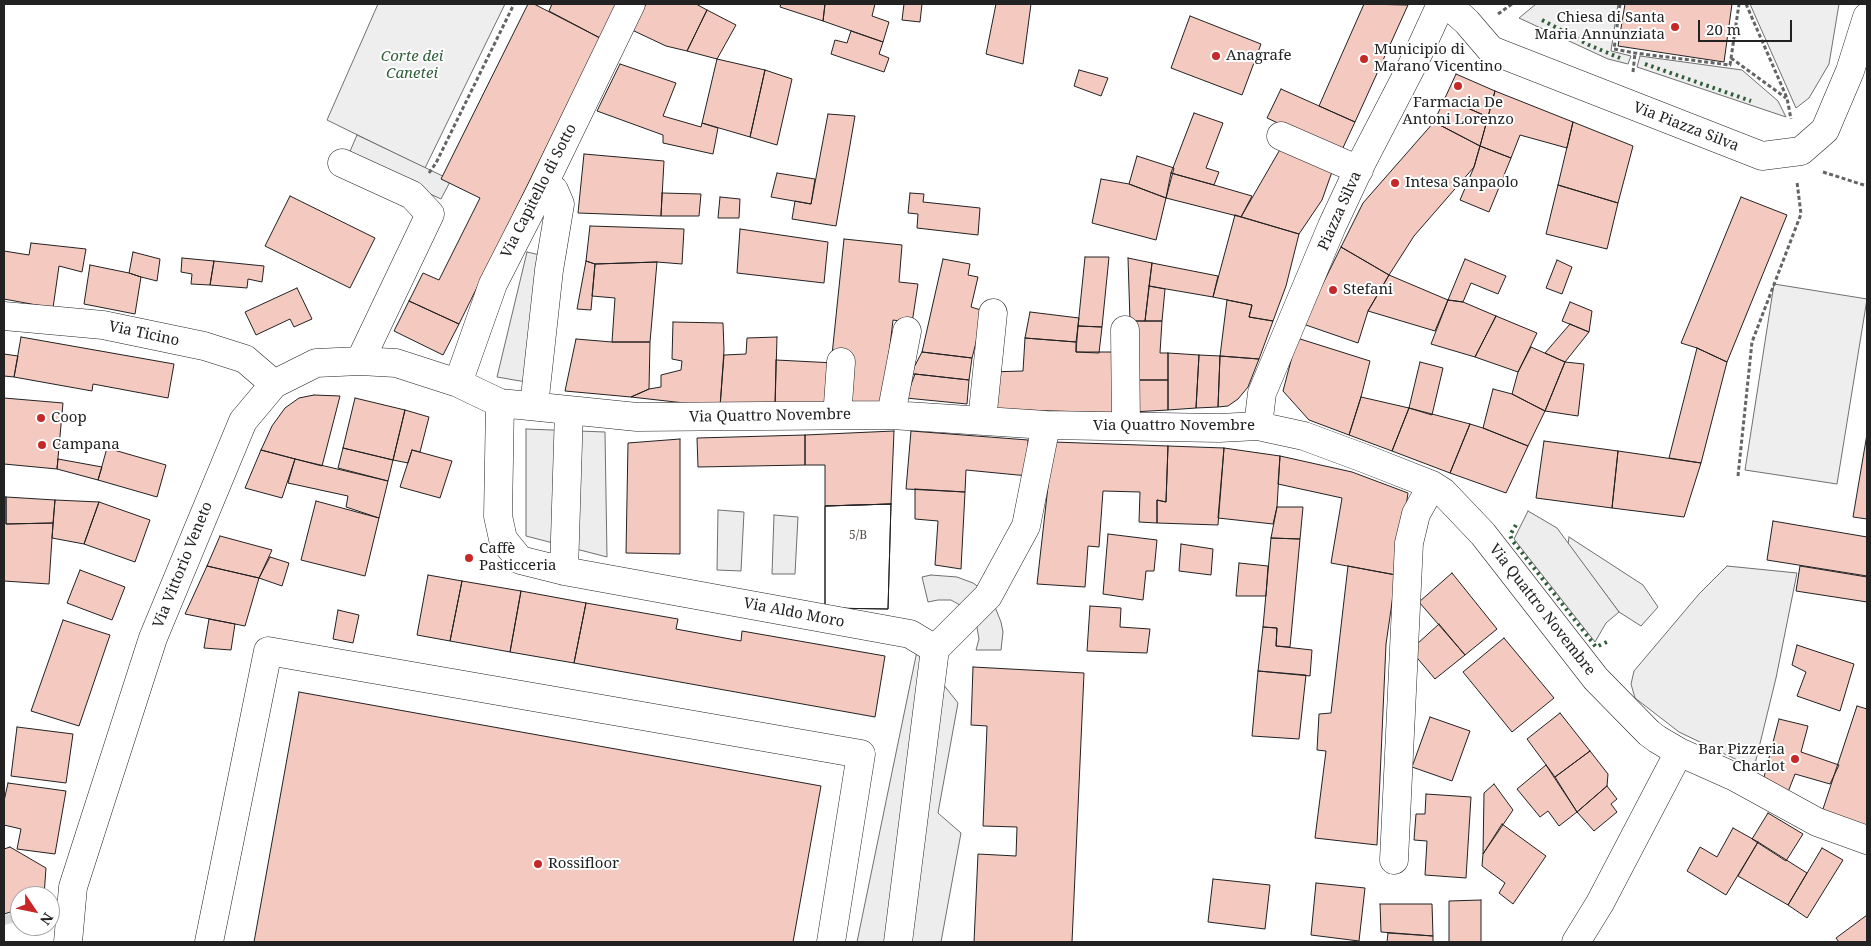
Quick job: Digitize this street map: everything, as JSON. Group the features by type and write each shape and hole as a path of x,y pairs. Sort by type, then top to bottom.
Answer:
{"street":[{"name":"Via Capitello di Sotto","path":"458,383 492,284 540,192 631,4"},
{"name":"Piazza Silva","path":"1258,426 1262,393 1332,226 1441,4"},
{"name":"Via Piazza Silva","path":"1447,4 1467,22 1491,50 1762,156 1802,151 1825,130 1850,71 1867,18"},
{"path":"1281,136 1359,170"},
{"path":"342,163 412,195 430,214 360,361"},
{"path":"534,406 549,270 560,204 554,190 540,192"},
{"path":"982,421 993,313"},
{"name":"Via Ticino","path":"4,316 103,325 204,346 245,359 274,384"},
{"path":"1125,330 1126,426"},
{"path":"892,415 907,331"},
{"name":"Via Vittorio Veneto","path":"63,941 73,887 153,638 243,421 274,384 316,363 360,361 396,364 458,383"},
{"path":"837,409 841,362"},
{"name":"Via Quattro Novembre","path":"458,383 500,403 637,417 837,409 892,415 1046,425 1219,428 1258,426 1304,436 1432,485 1443,492 1483,534 1596,680 1649,733 1679,752 1735,776 1817,822 1867,840"},
{"name":"Via Aldo Moro","path":"500,403 498,516 503,539 520,560 564,571 910,634 934,649"},
{"path":"564,571 569,410"},
{"path":"898,942 934,649 988,596 1026,526 1046,425"},
{"path":"1394,860 1409,543 1416,514 1432,485"},
{"path":"209,942 268,651 861,754 831,942"},
{"path":"1576,942 1600,903 1679,752"}],"path":[{"path":"412,195 436,163 514,4"},
{"path":"1495,16 1512,4"},
{"path":"1620,4 1614,49 1730,65 1739,4"},
{"path":"1746,4 1786,98 1792,123"},
{"path":"1633,72 1635,53"},
{"path":"1730,58 1786,98"},
{"path":"1815,170 1867,186"},
{"path":"1738,476 1752,342 1801,214 1796,178"}],"green space":[{"name":"Corte dei Canetei","path":"378,4 505,4 425,168 327,120"},
{"path":"1536,4 1618,4 1611,51 1631,56 1628,64 1608,59 1519,18"},
{"path":"1750,4 1839,4 1829,64 1809,98 1796,108"},
{"path":"1640,56 1742,70 1778,101 1786,117 1637,67"},
{"path":"1774,284 1867,299 1837,484 1745,470"},
{"path":"1569,537 1643,585 1658,607 1641,626 1619,612 1568,544"}],"shaded area":[{"path":"357,135 451,180 441,199 348,156"},
{"path":"527,252 553,258 526,382 497,377"},
{"path":"526,429 605,432 607,557 526,536"},
{"path":"718,510 744,512 741,571 717,570"},
{"path":"1528,511 1557,528 1619,612 1606,623 1595,642 1514,539"},
{"path":"774,515 798,517 795,574 772,574"},
{"path":"1727,566 1797,573 1776,678 1754,768 1679,732 1635,698 1631,684 1634,671 1699,594"},
{"path":"931,575 957,577 973,583 983,590 965,608 951,600 928,602 922,577"},
{"path":"993,602 1003,632 1001,650 976,650 979,639 976,622"},
{"path":"917,651 958,703 938,813 961,833 941,942 857,942"}],"building":[{"path":"528,4 534,4 600,38 459,324 409,301 423,273 439,280 480,198 441,179"},
{"path":"552,4 617,4 600,38 549,11"},
{"path":"646,4 696,4 707,10 687,51 666,46 632,30"},
{"path":"781,4 825,4 823,21 780,7"},
{"path":"825,4 875,4 872,16 889,22 883,42 823,21"},
{"path":"904,4 922,4 920,22 902,20"},
{"path":"996,4 1031,4 1023,64 986,54"},
{"path":"1364,4 1408,5 1355,122 1319,106"},
{"name":"Chiesa di Santa Maria Annunziata","path":"1625,4 1732,4 1724,62 1618,46"},
{"path":"707,10 736,25 717,59 687,51"},
{"name":"Anagrafe","path":"1190,16 1261,44 1242,95 1171,68"},
{"path":"851,31 883,42 879,54 889,58 884,72 831,54 835,40 847,43"},
{"path":"717,59 765,70 750,137 702,123"},
{"path":"620,64 676,83 663,116 701,127 702,123 718,128 713,154 663,143 663,135 597,111"},
{"path":"765,70 792,79 777,145 750,137"},
{"path":"1079,70 1108,78 1101,96 1074,86"},
{"path":"1456,74 1495,91 1488,117 1445,98"},
{"path":"1281,89 1355,122 1341,152 1267,118"},
{"path":"1495,91 1573,122 1567,148 1520,135 1511,158 1480,146"},
{"path":"1445,98 1488,117 1480,146 1434,122"},
{"path":"1194,113 1223,123 1206,168 1219,172 1214,185 1171,173"},
{"path":"828,114 855,116 836,226 792,219 795,201 811,204"},
{"path":"1434,122 1480,146 1474,167 1414,236 1389,275 1341,247 1363,203"},
{"path":"1573,122 1633,146 1618,203 1558,185"},
{"path":"1282,146 1333,169 1322,200 1299,234 1241,217"},
{"path":"1480,146 1511,158 1489,212 1460,200 1474,167"},
{"path":"584,154 664,161 661,216 578,213"},
{"path":"1137,156 1174,168 1166,198 1129,184"},
{"path":"777,173 815,179 811,204 771,197"},
{"path":"1171,173 1252,196 1241,217 1166,198"},
{"path":"1101,179 1129,184 1166,198 1156,240 1092,223"},
{"path":"1558,185 1618,203 1607,249 1546,234"},
{"path":"662,193 701,194 699,216 661,216"},
{"path":"910,193 924,194 923,202 980,208 978,235 917,228 918,214 908,213"},
{"path":"290,196 375,238 350,288 265,246"},
{"path":"720,197 740,199 739,218 718,218"},
{"path":"1741,197 1787,215 1727,362 1681,343"},
{"path":"1235,215 1299,234 1286,286 1273,321 1249,317 1252,305 1213,297"},
{"path":"590,226 684,229 682,264 657,262 595,264 586,261"},
{"path":"740,229 828,242 824,283 737,273"},
{"path":"844,239 902,245 899,282 918,284 912,323 893,320 883,407 841,408 832,355"},
{"path":"31,243 86,249 82,272 59,266 53,308 4,299 4,251 29,255"},
{"path":"1341,247 1389,275 1368,311 1358,343 1303,324"},
{"path":"133,252 160,259 157,281 129,273"},
{"path":"1085,257 1109,257 1102,327 1078,326"},
{"path":"182,258 214,261 210,285 191,284 192,274 181,272"},
{"path":"1128,258 1152,263 1145,321 1130,321"},
{"path":"943,259 970,264 968,275 978,277 971,307 984,311 972,358 922,352"},
{"path":"1465,259 1506,276 1498,294 1471,283 1463,302 1448,300"},
{"path":"1557,260 1572,267 1562,294 1546,288"},
{"path":"214,261 264,266 262,282 248,279 247,288 210,285"},
{"path":"586,261 595,264 591,310 577,309"},
{"path":"657,262 650,342 612,342 615,298 592,296 595,264"},
{"path":"1152,263 1218,276 1213,297 1149,286"},
{"path":"90,265 141,277 135,314 84,304"},
{"path":"1389,275 1448,300 1435,331 1368,311"},
{"path":"1149,286 1165,289 1162,321 1145,321"},
{"path":"297,288 312,319 294,327 290,319 256,335 245,312"},
{"path":"1227,300 1252,305 1249,317 1273,321 1259,359 1220,356"},
{"path":"1448,300 1463,302 1496,316 1475,357 1431,344"},
{"path":"409,301 459,324 443,355 394,331"},
{"path":"1570,302 1592,311 1589,332 1562,321"},
{"path":"1030,312 1079,318 1076,342 1025,338"},
{"path":"1496,316 1537,333 1518,372 1475,357"},
{"path":"1130,321 1162,321 1160,353 1168,353 1168,380 1131,380"},
{"path":"673,322 723,323 724,350 720,407 631,397 649,389 661,387 661,375 681,370 682,361 672,359"},
{"path":"1570,324 1589,332 1565,362 1545,353"},
{"path":"1078,326 1102,327 1099,353 1076,352"},
{"path":"21,337 174,364 168,398 93,384 92,391 14,377"},
{"path":"777,337 775,407 720,407 724,355 746,354 747,338"},
{"path":"1025,338 1076,342 1076,352 1117,352 1113,413 988,409 989,372 1023,371"},
{"path":"1297,338 1370,361 1349,435 1309,420 1283,391"},
{"path":"576,339 612,342 650,342 649,389 631,397 565,391"},
{"path":"1531,347 1565,362 1545,411 1512,394 1518,372"},
{"path":"1697,348 1727,362 1701,463 1669,458"},
{"path":"922,352 972,358 969,380 910,375"},
{"path":"1168,353 1199,355 1196,408 1168,410"},
{"path":"4,354 18,356 14,377 4,376"},
{"path":"1199,355 1220,356 1218,407 1196,408"},
{"path":"1220,356 1259,359 1248,387 1238,399 1228,406 1218,407"},
{"path":"776,360 835,363 834,408 775,407"},
{"path":"1420,362 1443,368 1432,415 1409,408"},
{"path":"1565,362 1584,364 1578,416 1545,411"},
{"path":"915,374 969,380 967,404 906,398"},
{"path":"1131,380 1168,380 1168,410 1132,412"},
{"path":"1493,389 1512,394 1545,411 1528,446 1483,428"},
{"path":"314,395 340,396 322,466 261,450 272,426 285,408 299,398"},
{"path":"1361,397 1409,408 1392,451 1349,435"},
{"path":"4,398 63,403 57,469 4,464"},
{"path":"355,398 405,410 393,460 343,448"},
{"path":"1409,408 1470,424 1450,473 1392,451"},
{"path":"405,410 429,417 420,452 412,450 408,463 393,460"},
{"path":"1470,424 1528,446 1506,493 1450,473"},
{"path":"894,431 891,504 825,506 825,465 805,465 805,435"},
{"path":"911,431 1028,440 1028,476 966,470 965,492 906,489"},
{"path":"1867,434 1867,519 1853,517"},
{"path":"805,435 805,465 698,467 697,438"},
{"path":"680,439 680,554 626,553 628,443"},
{"path":"1544,441 1618,451 1612,508 1536,498"},
{"path":"1053,442 1168,446 1166,502 1157,500 1157,523 1139,522 1140,492 1103,491 1099,547 1088,546 1085,587 1037,584"},
{"path":"1168,446 1224,448 1218,525 1157,523 1157,500 1166,502"},
{"path":"107,448 166,465 157,497 98,480"},
{"path":"343,448 393,460 388,481 338,468"},
{"path":"1224,448 1280,456 1277,507 1273,524 1218,518"},
{"path":"261,450 295,459 282,498 245,488"},
{"path":"412,450 452,461 440,498 400,487"},
{"path":"1618,451 1701,463 1684,517 1612,508"},
{"path":"1280,456 1352,472 1408,493 1396,575 1331,563 1342,498 1278,484"},
{"path":"58,459 102,467 98,480 57,469"},
{"path":"295,459 388,481 379,518 346,507 348,496 288,483"},
{"path":"915,489 965,492 961,569 935,565 938,521 915,519"},
{"path":"4,497 6,497 6,524 53,523 49,584 4,581"},
{"path":"6,497 55,500 53,523 6,524"},
{"path":"55,500 99,502 84,544 52,538"},
{"path":"316,501 379,518 365,576 301,560"},
{"path":"99,502 150,520 135,562 84,544"},
{"path":"891,504 888,609 825,608 825,506"},
{"path":"891,504 888,609 825,608 825,506"},
{"path":"1277,507 1303,507 1300,539 1271,538"},
{"path":"1773,521 1867,537 1867,576 1767,560"},
{"path":"1108,534 1157,540 1154,571 1146,571 1143,600 1103,594"},
{"path":"220,536 272,550 259,578 207,566"},
{"path":"1271,538 1300,539 1290,647 1276,646 1277,628 1263,627"},
{"path":"1181,544 1213,549 1211,575 1179,571"},
{"path":"270,557 289,563 282,586 259,578"},
{"path":"1239,563 1268,566 1266,596 1236,596"},
{"path":"207,566 259,578 245,626 185,614"},
{"path":"1348,566 1396,575 1386,644 1377,845 1315,838 1326,751 1317,750 1319,714 1331,713"},
{"path":"1800,566 1867,577 1867,602 1796,591"},
{"path":"80,570 125,587 112,620 67,603"},
{"path":"1452,573 1497,629 1465,655 1419,602"},
{"path":"428,575 462,581 450,641 417,635"},
{"path":"462,581 521,591 510,652 450,641"},
{"path":"521,591 586,603 574,663 510,652"},
{"path":"586,603 678,619 676,629 741,641 742,631 885,656 875,717 574,663"},
{"path":"1090,606 1121,608 1120,627 1150,629 1147,653 1087,651"},
{"path":"338,610 359,615 353,643 333,639"},
{"path":"209,619 235,624 231,650 204,648"},
{"path":"63,620 110,635 79,726 31,711"},
{"path":"1439,624 1465,655 1435,679 1413,653 1417,644"},
{"path":"1263,627 1277,628 1276,646 1312,650 1310,676 1258,671"},
{"path":"1504,638 1554,698 1512,732 1463,672"},
{"path":"1797,645 1854,664 1840,711 1797,696 1806,672 1792,665"},
{"path":"973,667 1084,673 1072,942 974,942 978,854 1016,856 1017,827 983,826 987,726 971,725"},
{"path":"1258,671 1306,675 1299,739 1252,736"},
{"name":"Rossifloor","path":"299,692 821,786 793,942 254,942"},
{"path":"1857,706 1867,709 1867,832 1820,818"},
{"path":"1560,713 1590,751 1555,777 1527,739"},
{"path":"1430,717 1470,731 1452,781 1412,767"},
{"path":"1779,719 1808,726 1801,752 1839,765 1830,784 1795,774 1788,792 1763,781"},
{"path":"17,727 73,734 66,783 11,776"},
{"path":"1590,751 1608,774 1607,786 1577,812 1555,777"},
{"path":"1546,765 1577,812 1559,826 1548,811 1540,817 1517,789"},
{"path":"8,783 66,791 55,854 17,849 21,829 4,825 4,801"},
{"path":"1494,784 1513,810 1483,854 1484,793"},
{"path":"1607,786 1617,799 1611,804 1617,812 1594,831 1577,812"},
{"path":"1426,794 1471,797 1466,878 1425,875 1427,841 1414,840 1416,814 1425,814"},
{"path":"1768,813 1803,834 1786,861 1752,839"},
{"path":"1502,824 1546,856 1513,904 1499,893 1505,883 1482,866 1483,854"},
{"path":"1733,828 1758,842 1726,895 1687,871 1700,847 1717,857"},
{"path":"1758,842 1807,873 1788,905 1738,876"},
{"path":"10,847 46,868 45,886 10,886 10,912 4,914 4,849"},
{"path":"1822,848 1843,860 1807,918 1788,905"},
{"path":"1213,879 1270,885 1265,929 1208,922"},
{"path":"1316,883 1365,888 1359,941 1311,935"},
{"path":"1481,900 1481,942 1449,942 1449,901"},
{"path":"1380,904 1432,904 1433,936 1381,932"},
{"path":"1867,915 1867,942 1839,942 1836,938"},
{"path":"1388,933 1433,936 1433,942 1387,942"}],"waterway":[{"path":"4,920 10,918"}],"hedge":[{"path":"1542,20 1589,45 1620,58"},
{"path":"1645,64 1751,101"},
{"path":"1516,525 1510,535 1512,540 1596,647 1609,641"}],"place":[{"name":"Chiesa di Santa Maria Annunziata","path":"1675,27"},
{"name":"Anagrafe","path":"1216,56"},
{"name":"Municipio di Marano Vicentino","path":"1364,59"},
{"name":"Farmacia De Antoni Lorenzo","path":"1458,86"},
{"name":"Intesa Sanpaolo","path":"1395,183"},
{"name":"Stefani","path":"1333,290"},
{"name":"Coop","path":"41,418"},
{"name":"Campana","path":"42,445"},
{"name":"Caffè Pasticceria","path":"469,558"},
{"name":"Bar Pizzeria Charlot","path":"1795,759"},
{"name":"Rossifloor","path":"538,864"}]}
